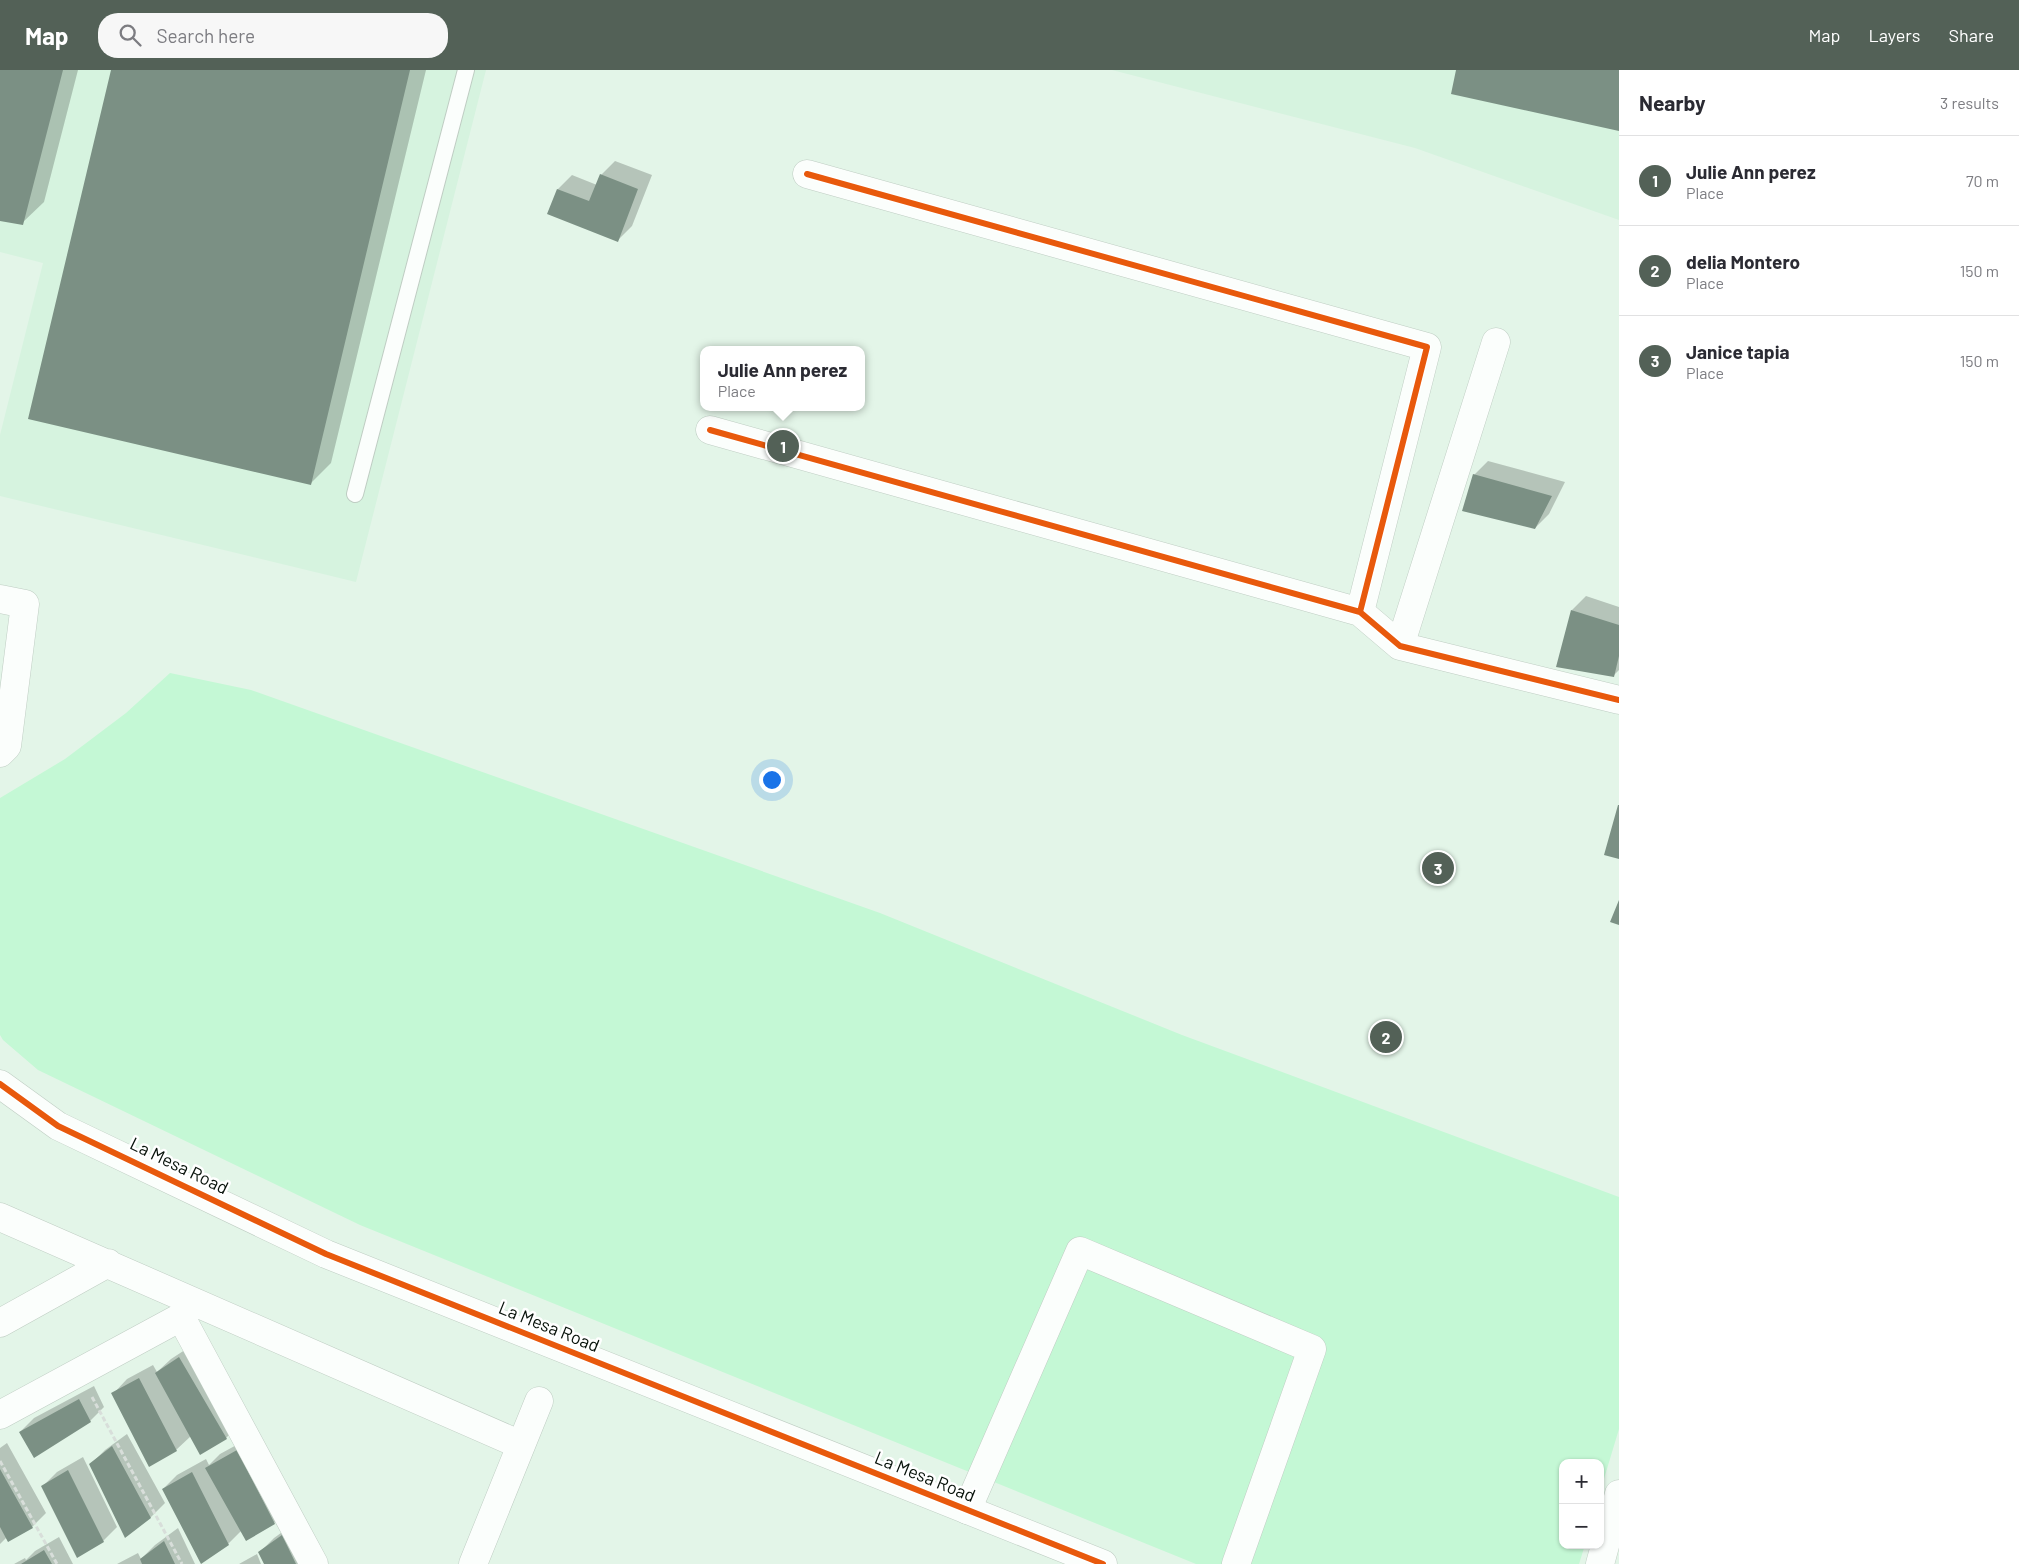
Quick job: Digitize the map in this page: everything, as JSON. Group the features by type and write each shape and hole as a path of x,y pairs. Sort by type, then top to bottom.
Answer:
{"street":[{"path":"807,174 1427,347 1360,612"},
{"path":"1400,646 1496,342"},
{"path":"710,430 1360,612 1400,646 1619,700"},
{"path":"0,599 25,604 7,746 0,753"},
{"name":"La Mesa Road","path":"0,1084 58,1126 326,1254 1103,1564"},
{"path":"0,1217 521,1446"},
{"path":"967,1510 1080,1251 1312,1349 1236,1564"},
{"path":"0,1323 108,1263"},
{"path":"0,1415 181,1317 314,1564"},
{"path":"473,1564 539,1401"},
{"path":"1600,1564 1619,1494"}],"lane":[{"path":"356,494 466,70"}],"path":[{"path":"78,1372 182,1564"},
{"path":"0,1461 57,1564"}],"shaded area":[{"path":"0,70 486,70 356,582 0,496 0,435 43,263 0,252"},
{"path":"1112,70 1619,70 1619,220 1415,148"}],"green space":[{"path":"170,673 251,690 880,913 1182,1035 1619,1197 1619,1429 1604,1479 1604,1459 1559,1459 1559,1549 1584,1549 1579,1564 1196,1564 360,1225 38,1070 3,1040 0,1035 0,798 65,759 126,713"}],"building":[{"path":"0,70 63,70 23,225 0,221"},
{"path":"111,70 410,70 311,485 28,419"},
{"path":"1456,70 1619,70 1619,131 1451,94"},
{"path":"600,174 638,189 618,242 547,214 557,189 589,201"},
{"path":"1473,474 1552,496 1535,529 1462,511"},
{"path":"1571,610 1619,625 1619,656 1614,677 1556,667"},
{"path":"1619,805 1619,859 1604,855"},
{"path":"1619,900 1619,925 1610,922"},
{"path":"179,1357 227,1439 200,1455 155,1373"},
{"path":"139,1378 177,1451 149,1467 111,1393"},
{"path":"79,1399 91,1422 34,1458 19,1432"},
{"path":"112,1446 151,1518 125,1538 89,1464"},
{"path":"237,1450 275,1524 246,1541 205,1468"},
{"path":"0,1469 33,1528 8,1542 0,1527"},
{"path":"68,1470 104,1542 77,1558 41,1486"},
{"path":"192,1472 229,1545 201,1564 162,1489"},
{"path":"282,1535 296,1564 264,1564 258,1552"},
{"path":"164,1541 175,1564 142,1564 140,1559"},
{"path":"44,1550 52,1564 21,1564"}],"cycle path":[{"path":"807,174 1427,347 1360,612"},
{"path":"710,430 1360,612 1400,646 1619,700"},
{"path":"0,1084 58,1126 326,1254 1103,1564"}],"place":[{"name":"Julie Ann perez","path":"783,446"},
{"name":"Janice tapia","path":"1438,868"},
{"name":"delia Montero","path":"1386,1037"}]}
